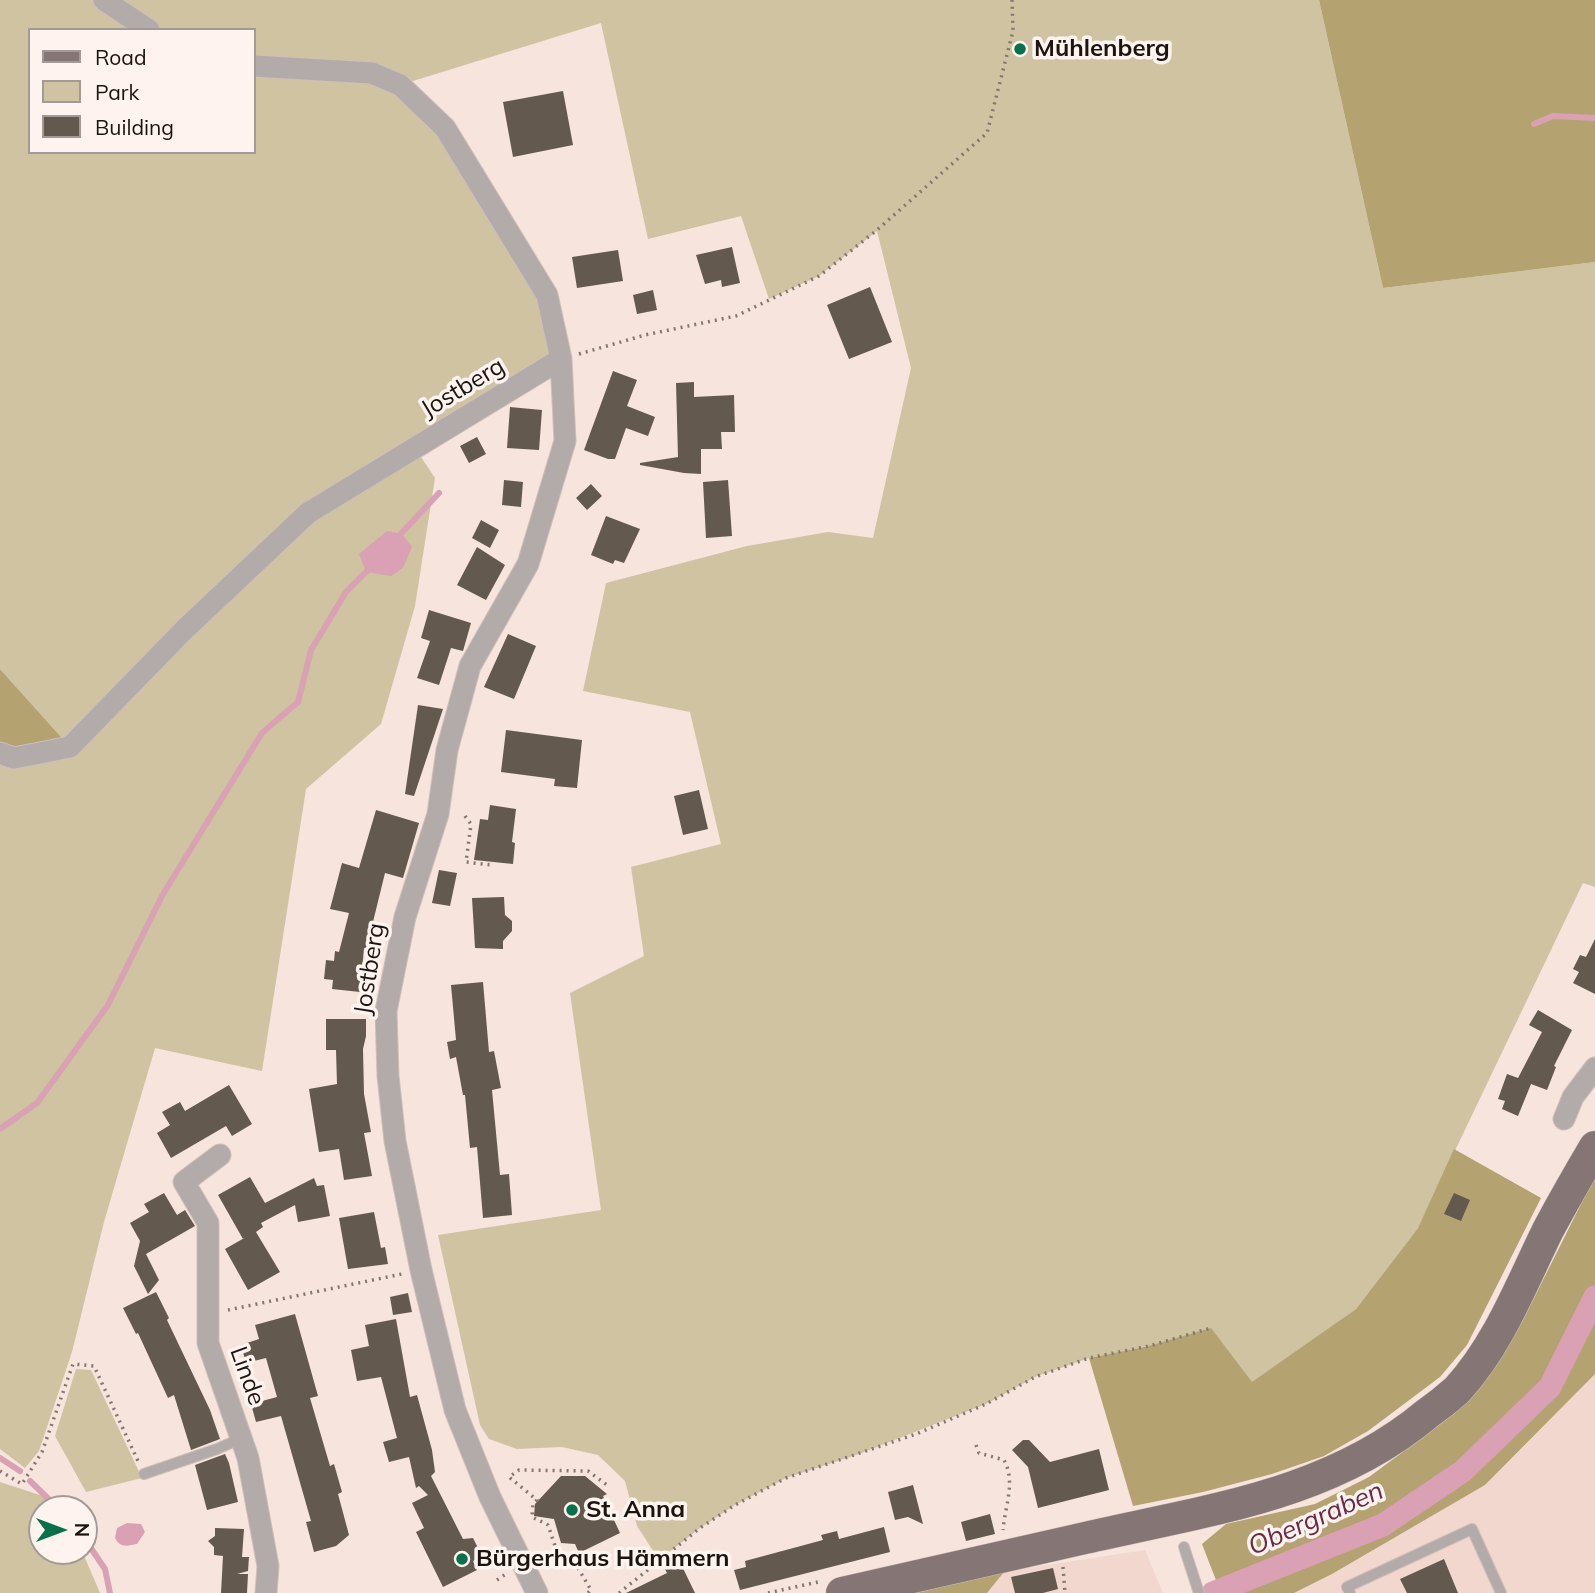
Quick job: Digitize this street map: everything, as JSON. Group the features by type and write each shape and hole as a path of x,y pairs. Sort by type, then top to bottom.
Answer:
{"main road":[{"path":"835,1586 1224,1508 1291,1490 1352,1465 1413,1426 1456,1391 1486,1354 1595,1147"}],"street":[{"path":"104,0 146,28"},
{"name":"Jostberg","path":"256,66 372,73 400,85 418,102 445,128 547,295 562,359 565,441 528,564 470,666 447,750 438,814 405,917 386,1011 388,1076 395,1141 421,1270 455,1410 489,1497 537,1593"},
{"name":"Jostberg","path":"0,753 14,758 70,747 184,630 308,513 562,359"},
{"path":"1564,1119 1573,1097 1595,1068"},
{"name":"Linde","path":"220,1155 184,1182 208,1223 208,1343 248,1458 268,1566 266,1593"}],"lane":[{"path":"144,1474 242,1438"},
{"path":"1350,1593 1347,1587 1472,1530 1501,1593"},
{"path":"1184,1548 1199,1592"}],"path":[{"path":"562,359 645,335 736,316 810,282 868,238 987,133 1013,31 1012,0"},
{"path":"465,816 471,824 466,862 491,865"},
{"path":"237,1310 421,1270"},
{"path":"619,1593 701,1528 735,1505 786,1478 916,1434 986,1404 1035,1377 1089,1358 1149,1346 1211,1328"},
{"path":"0,1471 22,1483 42,1452 73,1364 94,1366 144,1474"},
{"path":"976,1445 979,1453 1003,1460 1010,1471 1010,1489 1002,1539"},
{"path":"588,1593 592,1590 575,1563 555,1546 548,1525 531,1517 533,1504 537,1500 509,1477 519,1470 588,1471 607,1485"},
{"path":"768,1593 835,1586"}],"shaded area":[{"path":"1319,0 1595,0 1595,262 1383,288"},
{"path":"387,531 402,534 412,547 403,568 391,576 366,572 359,554"},
{"path":"0,669 70,747 0,752"},
{"path":"1454,1149 1541,1198 1467,1345 1440,1377 1368,1431 1324,1456 1272,1474 1133,1506 1089,1358 1149,1346 1211,1328 1252,1382 1356,1309 1418,1228"},
{"path":"1595,1176 1595,1374 1485,1485 1332,1574 1294,1593 1221,1593 1202,1544 1226,1524 1315,1504 1369,1477 1454,1414 1495,1367 1522,1322"},
{"path":"1595,1374 1595,1593 1294,1593 1332,1574 1485,1485"},
{"path":"127,1523 141,1524 145,1532 137,1544 122,1545 115,1538 117,1528"},
{"path":"1145,1550 1163,1593 907,1593 1008,1571"},
{"path":"1004,1572 987,1593 916,1593"}],"green space":[{"path":"0,0 1319,0 1383,288 1595,262 1595,887 1583,883 1418,1228 1356,1309 1252,1383 1149,1346 1089,1358 1035,1377 986,1404 859,1454 786,1478 735,1505 659,1560 637,1526 625,1481 598,1455 562,1447 517,1449 489,1439 480,1425 438,1235 601,1210 570,993 644,956 631,867 721,844 690,712 583,691 606,583 747,546 828,532 873,538 911,368 877,231 819,276 769,299 741,216 648,239 601,23 400,85 445,128 547,295 561,359 415,448 435,478 415,606 381,724 306,789 262,1071 155,1048 104,1222 72,1352 39,1451 25,1468 0,1449 0,754 70,747 0,669"},
{"path":"76,1369 91,1370 142,1478 86,1492 55,1436"},
{"path":"0,1482 40,1495 28,1495 28,1565 88,1565 100,1593 0,1593"}],"building":[{"path":"563,91 573,145 513,157 503,102"},
{"path":"732,247 740,283 722,287 721,280 705,284 696,255"},
{"path":"618,250 623,281 577,288 572,257"},
{"path":"870,287 892,342 849,359 827,305"},
{"path":"653,290 657,310 637,314 633,295"},
{"path":"613,371 637,380 627,406 655,417 648,436 626,428 615,459 608,459 584,450"},
{"path":"694,382 694,397 734,395 735,432 721,432 722,449 701,449 701,474 640,465 678,457 676,383"},
{"path":"510,407 542,410 539,450 507,448"},
{"path":"477,437 486,454 469,463 460,446"},
{"path":"504,480 523,482 521,507 502,505"},
{"path":"728,480 732,536 706,538 703,482"},
{"path":"591,484 602,496 587,510 576,498"},
{"path":"606,516 640,529 624,563 615,560 613,564 591,555"},
{"path":"481,520 499,530 490,548 472,538"},
{"path":"477,547 505,565 486,600 457,585"},
{"path":"429,610 471,623 463,651 451,648 439,685 417,678 430,641 421,638"},
{"path":"508,634 536,646 514,699 484,687"},
{"path":"418,705 443,709 414,796 405,794"},
{"path":"506,730 582,740 577,788 554,786 555,779 501,772"},
{"path":"699,790 708,829 683,835 674,796"},
{"path":"490,805 516,809 512,842 515,843 513,864 474,860 480,819 488,820"},
{"path":"376,810 419,823 403,878 385,873 371,930 369,950 364,948 360,992 332,989 333,980 324,979 326,960 334,961 335,951 339,952 349,913 330,909 342,863 359,868"},
{"path":"439,870 457,873 450,906 432,903"},
{"path":"504,897 505,915 512,921 512,931 503,941 503,949 475,948 472,898"},
{"path":"1595,939 1595,994 1573,983 1579,972 1573,969 1580,955 1586,957"},
{"path":"483,982 489,1052 494,1051 501,1088 492,1090 500,1175 509,1174 512,1215 483,1218 477,1147 470,1148 465,1095 456,1057 450,1059 447,1042 456,1040 451,985"},
{"path":"1538,1010 1572,1030 1554,1066 1556,1067 1547,1090 1531,1084 1518,1116 1502,1109 1505,1101 1498,1099 1507,1074 1518,1078 1542,1032 1529,1025"},
{"path":"326,1019 366,1019 363,1049 364,1094 371,1132 364,1133 372,1176 344,1180 339,1149 319,1152 309,1089 337,1084 336,1050 326,1050"},
{"path":"229,1085 252,1124 232,1136 226,1126 171,1158 157,1133 170,1125 162,1112 180,1102 185,1111"},
{"path":"250,1177 265,1203 314,1178 317,1186 324,1185 330,1216 298,1222 295,1205 261,1223 263,1227 256,1232 280,1272 248,1290 225,1249 243,1239 218,1195"},
{"path":"164,1193 177,1215 185,1210 195,1226 146,1254 159,1280 148,1294 134,1266 140,1241 130,1223 149,1212 144,1204"},
{"path":"1454,1193 1470,1200 1461,1221 1444,1214"},
{"path":"374,1212 381,1248 385,1247 388,1264 348,1269 339,1218"},
{"path":"156,1292 210,1410 220,1439 191,1450 174,1395 168,1398 138,1333 136,1334 123,1308"},
{"path":"408,1293 412,1312 393,1315 390,1297"},
{"path":"295,1314 318,1396 310,1398 330,1466 334,1464 342,1492 338,1494 349,1535 336,1546 314,1552 306,1522 311,1521 281,1416 256,1422 251,1404 277,1397 266,1358 246,1363 241,1345 259,1339 255,1325"},
{"path":"396,1319 410,1397 417,1395 432,1450 435,1472 431,1476 463,1539 473,1538 482,1556 473,1561 477,1570 443,1587 416,1532 424,1528 412,1503 428,1495 419,1486 416,1488 409,1457 389,1462 383,1442 397,1438 381,1377 357,1381 351,1350 369,1346 365,1325"},
{"path":"1023,1440 1029,1440 1050,1462 1099,1449 1109,1490 1038,1508 1028,1467 1012,1450"},
{"path":"225,1454 238,1502 207,1510 195,1465"},
{"name":"St. Anna","path":"561,1476 585,1476 607,1494 603,1496 620,1533 579,1553 575,1544 561,1543 554,1519 534,1516 535,1504"},
{"path":"913,1485 923,1524 908,1517 895,1520 888,1492"},
{"path":"990,1514 995,1534 966,1541 961,1522"},
{"path":"884,1527 890,1552 740,1590 734,1570 746,1567 745,1561 823,1540 821,1535 837,1531 839,1539"},
{"path":"215,1528 244,1529 242,1557 249,1557 248,1571 237,1574 248,1574 247,1593 221,1593 223,1556 214,1555 214,1547 208,1541 215,1536"},
{"path":"677,1556 695,1593 626,1593 667,1573 662,1563"},
{"path":"1444,1559 1458,1593 1407,1593 1400,1579"},
{"path":"1053,1568 1058,1589 1043,1593 1015,1593 1011,1577"}],"waterway":[{"path":"1534,124 1553,116 1595,118"},
{"path":"397,538 439,493"},
{"path":"0,1129 37,1103 108,1005 163,894 262,733 298,702 311,650 346,592 371,567"},
{"name":"Obergraben","path":"1213,1593 1383,1525 1463,1471 1550,1387 1595,1297"},
{"path":"0,1458 20,1471"},
{"path":"30,1481 44,1495"},
{"path":"98,1559 105,1569 110,1593"}],"place":[{"name":"Mühlenberg","path":"1020,49"},
{"name":"St. Anna","path":"572,1510"},
{"name":"Bürgerhaus Hämmern","path":"462,1559"}]}
